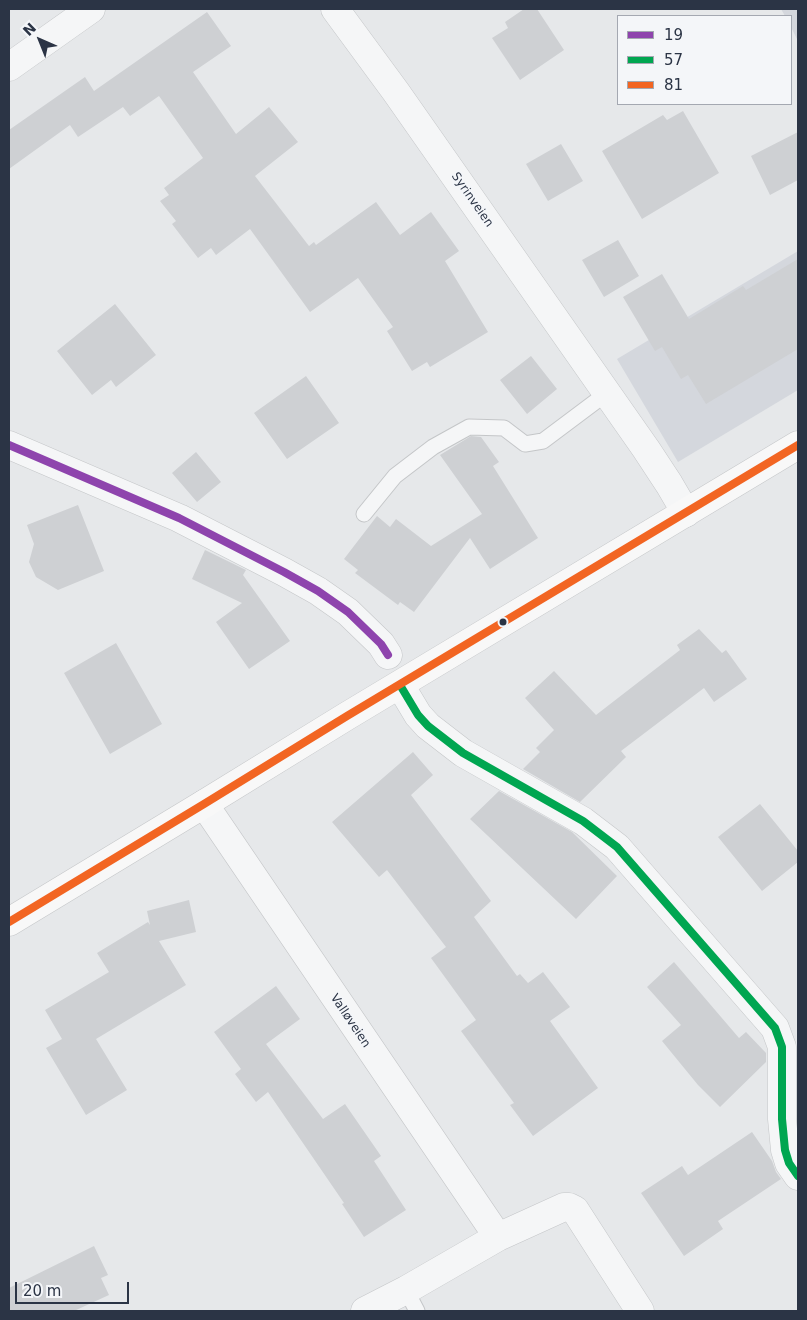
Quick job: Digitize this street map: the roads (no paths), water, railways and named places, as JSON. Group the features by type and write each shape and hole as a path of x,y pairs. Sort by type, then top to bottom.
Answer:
{"main road":[{"path":"9,922 798,445"}],"street":[{"path":"9,67 91,9"},
{"name":"Syrinveien","path":"335,9 396,92 607,393 669,484 686,513"},
{"path":"9,445 180,518 284,572 318,591 348,612 381,644 388,655"},
{"path":"400,685 418,715 428,726 463,753 582,820 617,847 775,1028 782,1047 782,1119 785,1150 789,1163 798,1176"},
{"name":"Valløveien","path":"204,804 498,1237"},
{"path":"365,1311 411,1301 498,1237 569,1207 575,1210 640,1311"}],"lane":[{"path":"364,514 395,476 432,447 469,427 504,428 525,444 542,441 607,393"}]}
